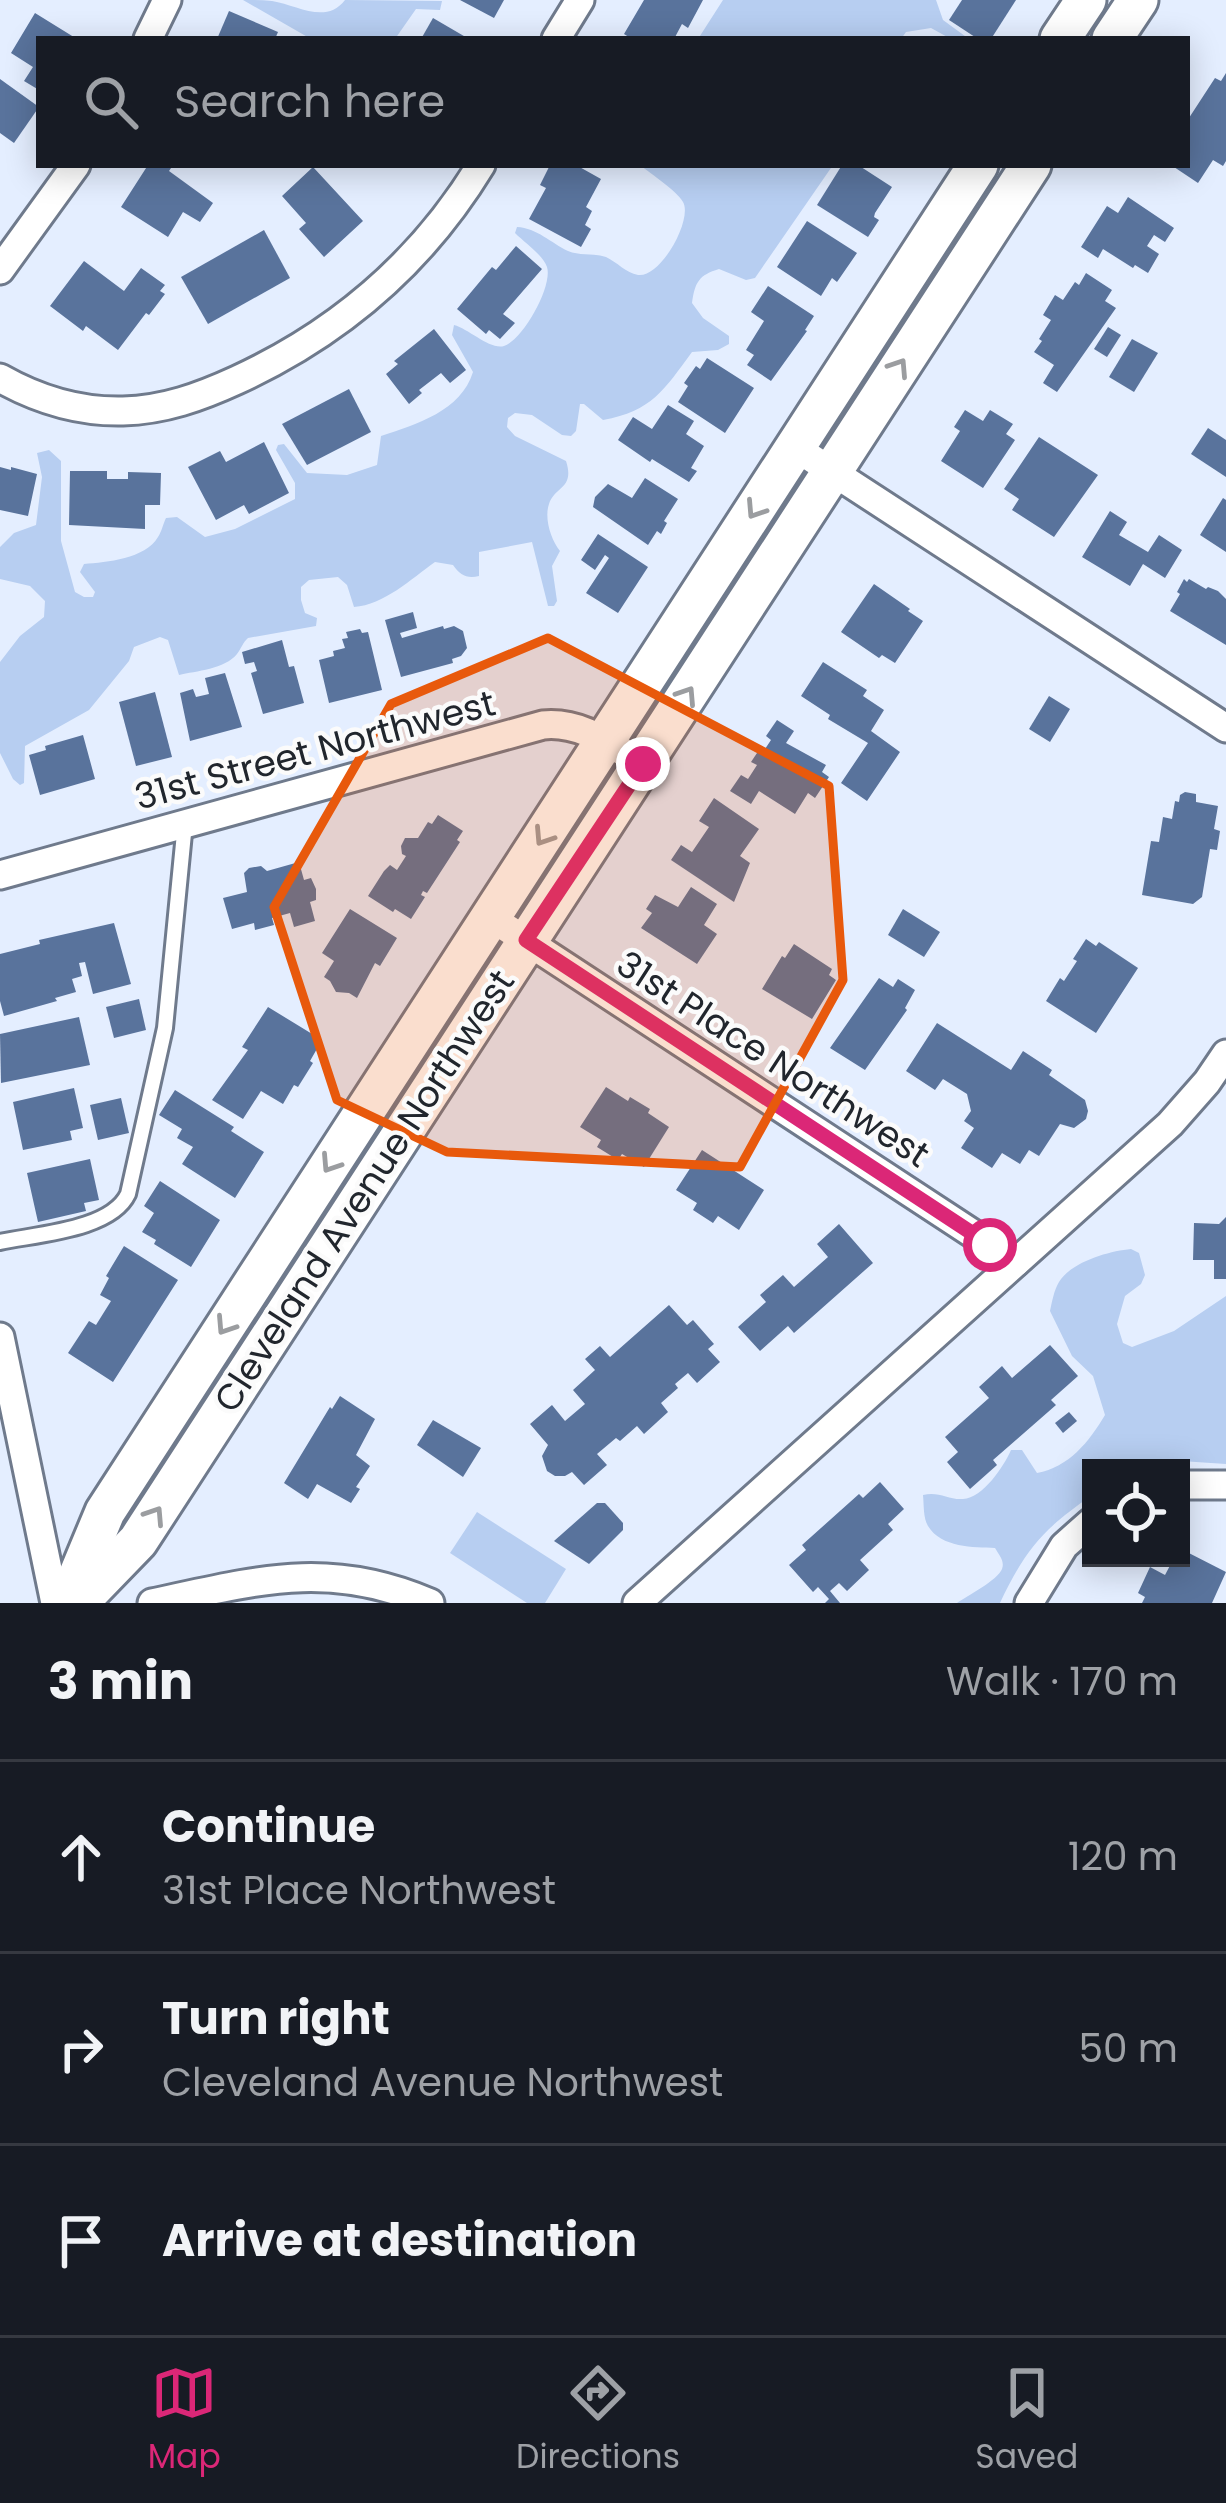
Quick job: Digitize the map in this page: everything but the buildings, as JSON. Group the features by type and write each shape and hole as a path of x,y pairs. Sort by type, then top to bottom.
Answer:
{"main road":[{"path":"1062,36 1086,0"},
{"path":"1114,36 1138,0"},
{"name":"Cleveland Avenue Northwest","path":"68,1603 105,1512 976,168"},
{"name":"Cleveland Avenue Northwest","path":"79,1603 138,1541 1029,168"},
{"path":"289,1228 325,1251"}],"street":[{"path":"149,36 167,0"},
{"path":"558,36 580,0"},
{"path":"0,270 74,168"},
{"path":"0,378 62,403 110,410 166,406 220,388 298,348 366,301 426,243 479,168"},
{"path":"796,448 1226,728"},
{"name":"31st Street Northwest","path":"0,875 543,725 575,727 643,764"},
{"name":"31st Place Northwest","path":"490,916 1016,1262"},
{"path":"637,1603 1170,1124 1226,1054"},
{"path":"0,1337 9,1423 55,1603"},
{"path":"1190,1484 1226,1485"},
{"path":"1029,1603 1064,1546 1082,1530"},
{"path":"152,1603 266,1580 319,1576 374,1584 430,1603"}],"lane":[{"path":"0,1242 87,1224 122,1208 165,1028 185,823"}],"highlighted area":[{"path":"548,638 829,786 843,980 740,1167 447,1152 337,1100 274,907 391,704"}],"shaded area":[{"path":"243,0 320,12 345,0 442,1 440,10 416,9 397,36 306,36"},
{"path":"723,0 936,0 943,20 965,36 946,36 931,28 903,36 700,36"},
{"path":"644,168 831,168 755,278 746,280 719,269 697,285 692,303 703,318 729,336 729,344 692,352 664,388 634,411 603,420 580,404 571,436 532,415 515,413 508,418 507,427 515,436 566,461 568,477 548,510 549,529 560,551 552,566 554,606 548,606 532,542 479,552 479,576 467,576 453,565 435,562 376,602 354,607 347,585 338,577 309,580 301,587 301,600 305,613 317,618 316,626 248,638 225,663 179,675 168,640 160,637 134,647 129,661 89,710 25,746 24,783 13,779 0,753 0,662 20,636 44,617 45,601 30,586 0,579 0,547 14,533 36,525 42,477 37,453 49,450 61,461 61,541 75,592 93,597 95,592 80,572 84,564 144,550 158,537 166,518 177,517 205,537 235,529 295,499 295,483 276,450 278,445 284,444 307,473 347,475 377,465 381,436 436,414 459,397 473,372 452,335 454,325 492,345 504,346 520,334 545,287 547,267 515,233 517,227 568,251 606,257 629,272 647,273 665,258 683,221 683,202"},
{"path":"1131,1249 1139,1253 1145,1275 1125,1296 1117,1324 1123,1343 1132,1347 1174,1331 1226,1296 1226,1464 1190,1459 1082,1459 1082,1503 1037,1542 1000,1603 957,1603 995,1578 1002,1561 995,1548 941,1539 925,1519 923,1495 971,1497 992,1480 1011,1450 1022,1450 1037,1473 1059,1465 1085,1444 1105,1415 1093,1376 1072,1356 1050,1311 1065,1275 1102,1255"},
{"path":"477,1512 566,1569 545,1603 527,1603 450,1553"}],"route":[{"path":"643,764 526,940 990,1245"}]}
